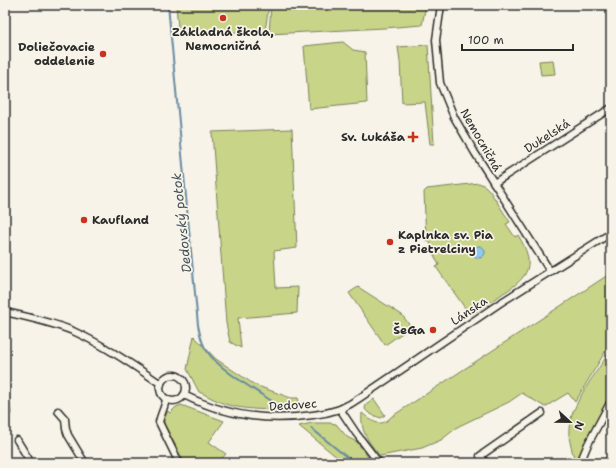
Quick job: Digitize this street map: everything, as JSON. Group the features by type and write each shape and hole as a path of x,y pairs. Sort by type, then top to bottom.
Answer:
{"street":[{"name":"Nemocničná","path":"441,5 436,40 440,83 454,117 550,271"},
{"name":"Dukelská","path":"494,183 611,108"},
{"name":"Lánska","path":"340,409 361,397 500,303 611,233"},
{"path":"5,312 52,324 74,332 116,355 161,384"},
{"path":"176,374 179,376 186,383 184,395 175,401 166,399 162,395 160,389 164,379 168,376 176,374"},
{"name":"Dedovec","path":"184,395 236,414 264,418 304,416 340,409"},
{"path":"166,399 165,407 160,416 159,422 178,463"},
{"path":"581,463 583,456 611,401"},
{"path":"340,409 378,463"},
{"path":"58,411 66,419 66,429 68,435 85,463"},
{"path":"486,463 480,456 542,413"},
{"path":"16,440 31,463"}],"green space":[{"name":"Základná škola, Nemocničná","path":"176,5 269,5 265,31 192,34 178,28"},
{"path":"271,5 426,5 422,25 269,34"},
{"path":"343,42 353,50 365,52 367,103 309,109 304,46"},
{"path":"428,45 434,144 430,144 425,102 402,103 398,47"},
{"path":"553,60 555,74 541,75 539,61"},
{"path":"292,129 297,248 274,251 276,288 298,287 297,313 238,318 241,348 230,342 226,323 212,132"},
{"path":"479,183 489,190 510,222 506,224 515,237 518,235 524,245 528,262 524,276 519,282 470,315 436,267 439,265 433,253 430,242 426,241 424,192 427,189"},
{"path":"611,273 611,342 575,402 568,393 545,407 522,393 509,402 459,426 441,440 422,448 380,456 372,446 362,426 362,413 369,419 376,422 383,423 387,421"},
{"path":"358,287 402,315 411,327 385,345 349,293"},
{"path":"194,336 216,359 255,385 291,398 298,398 301,409 264,410 237,407 224,404 199,392 187,369"},
{"path":"611,349 611,401 580,463 575,463 569,437 569,429 574,409"},
{"path":"5,373 7,374 11,413 5,428"},
{"path":"374,399 385,415 381,418 370,414 365,409 366,405"},
{"path":"181,405 224,421 209,442 226,454 218,463 185,463 164,424 164,419 168,411 170,413 176,407"},
{"path":"312,423 336,424 347,437 357,442 368,457 360,463 344,463 299,426"}],"water":[{"path":"477,246 481,246 485,252 481,258 477,258 473,254 473,250"}],"waterway":[{"name":"Dedovský potok","path":"168,5 198,325 201,338 207,351 229,373 276,404"},
{"name":"Dedovský potok","path":"311,428 354,463"}],"place":[{"name":"Základná škola, Nemocničná","path":"223,18"},
{"name":"Doliečovacie oddelenie","path":"103,54"},
{"name":"Sv. Lukáša","path":"413,137"},
{"name":"Kaufland","path":"84,220"},
{"name":"Kaplnka sv. Pia z Pietrelciny","path":"390,242"},
{"name":"ŠeGa","path":"433,330"}]}
